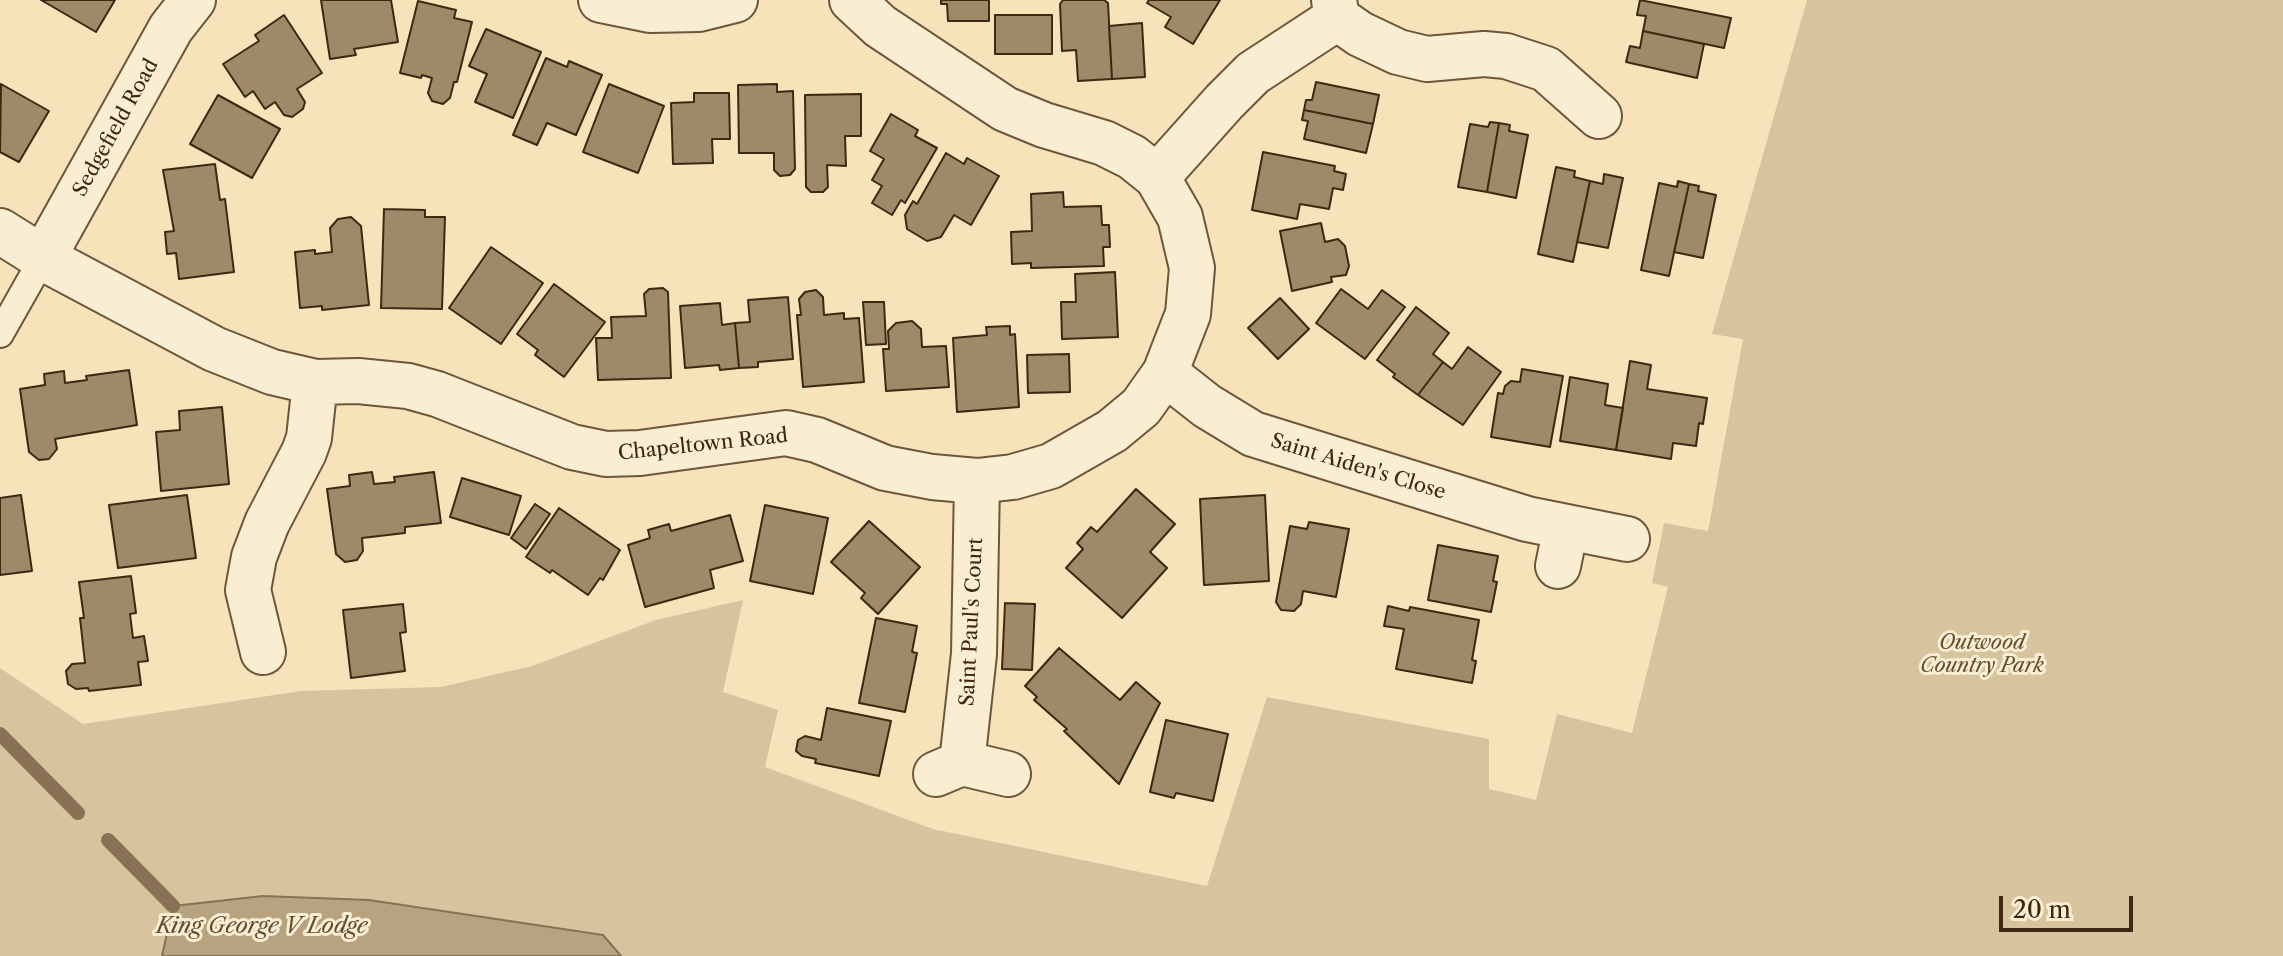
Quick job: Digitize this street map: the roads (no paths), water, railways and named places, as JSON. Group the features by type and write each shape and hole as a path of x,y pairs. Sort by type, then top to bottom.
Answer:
{"street":[{"name":"Sedgefield Road","path":"43,258 171,28 193,0"},
{"path":"601,0 650,10 699,9 735,0"},
{"name":"Chapeltown Road","path":"0,231 43,258 214,349 272,372 315,382 358,381 408,386 437,394 572,447 606,454 640,453 786,433 817,440 885,468 932,477 977,481 1013,477 1051,466 1112,431 1141,407 1165,373 1188,314 1192,268 1180,217 1157,177 1132,157 1104,143 1044,125 1005,109 880,26 852,0"},
{"path":"1157,177 1253,73 1335,9 1360,34 1398,52 1427,59 1484,54 1556,54 1599,116"},
{"name":"Saint Aiden's Close","path":"1165,373 1207,406 1253,434 1512,515 1562,546 1627,539"},
{"path":"263,652 234,592 254,557 309,438 315,382"},
{"name":"Saint Paul's Court","path":"977,481 974,654 949,768 1008,774"}],"lane":[{"path":"0,334 43,258"}],"water":[{"name":"King George V Lodge","path":"263,896 369,900 603,935 621,956 162,956 173,906"}],"waterway":[{"path":"0,734 78,813"},
{"path":"108,840 173,906"}],"park label":[{"name":"Outwood Country Park","path":"1982,654"}]}
